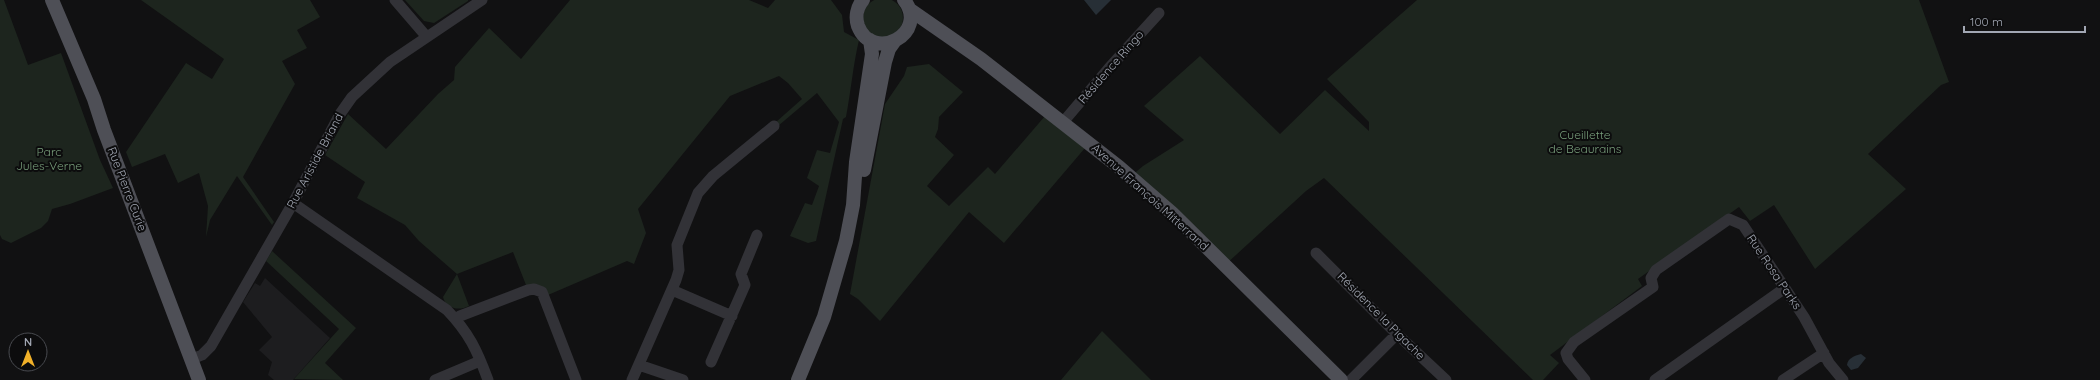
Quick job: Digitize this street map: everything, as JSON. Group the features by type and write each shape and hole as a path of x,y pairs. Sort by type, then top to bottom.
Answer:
{"main road":[{"name":"Rue Pierre Curie","path":"52,0 94,100 104,130 192,359 195,378"},
{"path":"798,380 816,339 832,291 846,241 853,205 862,177 885,62 889,49 906,31 910,18 906,2"},
{"name":"Avenue François Mitterrand","path":"906,2 943,34 982,59 1064,121 1172,213 1341,380"},
{"path":"857,4 859,28 870,40 882,44 894,42"},
{"path":"906,31 919,29 943,34"},
{"path":"853,205 856,162 872,54 870,40"}],"street":[{"path":"395,0 426,36"},
{"name":"Rue Aristide Briand","path":"192,359 202,355 211,346 293,203 340,114 352,97 390,62 426,36 482,0"},
{"name":"Résidence Ringo","path":"1064,121 1109,68 1159,13"},
{"path":"632,380 674,285 679,270 677,245 698,193 713,176 774,126"},
{"path":"293,203 373,257 393,273 436,300 456,320 475,346 488,380"},
{"name":"Rue Rosa Parks","path":"1585,380 1568,359 1566,353 1574,342 1653,286 1651,278 1656,270 1729,219 1743,225 1804,317 1824,353 1843,380"},
{"path":"711,362 745,285 741,274 757,235"},
{"name":"Résidence la Pigache","path":"1316,252 1397,334 1446,380"},
{"path":"674,285 732,316"},
{"path":"1655,380 1785,288"},
{"path":"456,320 460,316 528,290 538,290 542,292 576,380"},
{"path":"1351,380 1397,334"},
{"path":"1783,380 1824,353"},
{"path":"435,380 480,361"},
{"path":"639,365 683,380"}],"shaded area":[{"path":"1084,0 1111,0 1096,15"},
{"path":"265,278 330,338 293,380 274,380 268,375 272,362 259,350 272,337 243,302 255,283 260,286"},
{"path":"1861,354 1866,358 1858,368 1851,370 1847,365 1850,359"}],"green space":[{"path":"887,-2 894,1 900,7 903,18 902,26 894,35 887,38 879,38 872,35 864,26 863,14 866,7 875,-1"},
{"name":"Parc Jules-Verne","path":"0,0 4,0 28,65 61,53 100,160 113,188 52,209 48,221 41,228 11,243 2,239 0,235"},
{"path":"141,0 310,0 320,17 297,30 307,48 282,61 295,84 243,177 274,222 272,225 237,176 210,220 206,237 208,206 199,173 178,183 165,154 132,167 126,152 186,63 212,79 224,59"},
{"path":"405,0 468,1 434,23 424,21"},
{"path":"570,0 749,0 768,8 775,0 831,0 842,15 844,32 859,40 846,117 843,119 816,241 808,243 790,236 805,203 812,205 819,186 807,178 817,150 830,153 839,122 817,93 778,126 776,122 802,99 788,83 779,76 730,96 638,209 646,233 634,264 627,261 548,295 528,290 513,252 457,274 419,241 405,225 357,198 365,182 325,155 348,114 386,149 438,94 454,80 455,67 489,28 521,59"},
{"name":"Cueillette de Beaurains","path":"1417,0 1919,0 1949,82 1941,85 1868,154 1906,189 1815,269 1774,205 1750,221 1739,207 1638,279 1642,286 1550,355 1559,363 1543,380 1533,380 1324,178 1306,191 1225,265 1130,177 1143,166 1184,140 1144,106 1200,56 1280,134 1325,90 1369,131 1369,122 1327,79"},
{"path":"929,64 963,92 939,117 938,129 935,137 954,155 927,186 949,206 988,167 995,174 1045,116 1085,148 1004,243 969,212 880,321 858,299 850,294 885,104 904,76 907,67"},
{"path":"272,251 356,328 325,363 343,380 294,379 339,329 266,261"},
{"path":"457,274 469,306 457,309 447,304 443,297"},
{"path":"1102,331 1151,380 1061,380"}]}
